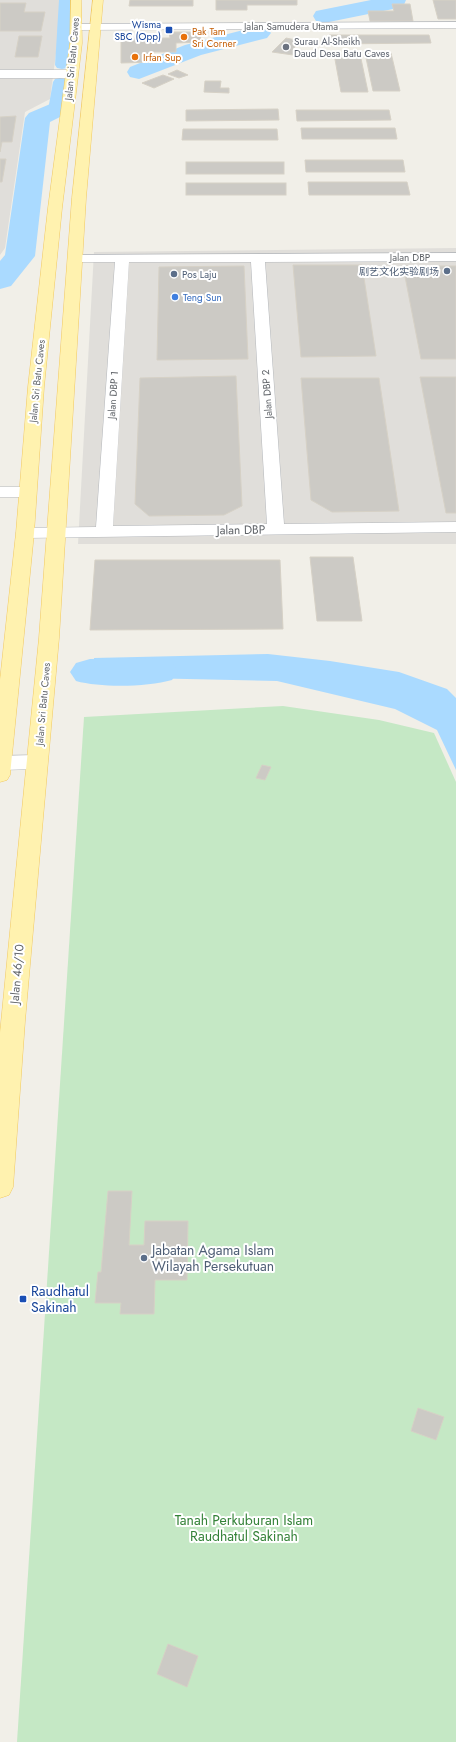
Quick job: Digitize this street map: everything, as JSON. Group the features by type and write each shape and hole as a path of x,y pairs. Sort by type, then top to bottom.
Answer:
{"main road":[{"name":"Jalan Sri Batu Caves","path":"1,767 25,533 27,492 55,208 77,27 76,0"},
{"name":"Jalan Sri Batu Caves","path":"37,762 49,638 79,198 98,0"},
{"name":"Jalan 46/10","path":"0,1187 13,1021 37,762"}],"street":[{"name":"Jalan Samudera Utama","path":"77,27 456,25"},
{"path":"0,74 72,74"},
{"name":"Jalan DBP","path":"75,258 456,257"},
{"name":"Jalan DBP 1","path":"104,532 122,258"},
{"name":"Jalan DBP 2","path":"258,258 276,530"},
{"path":"0,492 27,492"},
{"name":"Jalan DBP","path":"25,533 456,527"},
{"path":"1,767 37,762"}],"shaded area":[{"path":"0,0 63,0 50,99 25,112 5,248 0,255"},
{"path":"456,248 456,544 78,544 94,252"}],"green space":[{"name":"Tanah Perkuburan Islam Raudhatul Sakinah","path":"283,706 379,720 434,733 456,782 456,1742 17,1742 84,717"}],"water":[{"path":"268,654 330,661 399,672 447,689 456,698 456,770 437,730 395,709 277,681 95,677 94,658"}],"building":[{"path":"130,0 193,0 193,6 129,6"},
{"path":"216,0 297,0 297,5 247,5 247,10 216,10"},
{"path":"433,0 456,0 456,19 438,19"},
{"path":"0,3 26,3 24,12 45,12 41,31 0,31"},
{"path":"392,4 410,4 413,21 370,21 368,11 394,11"},
{"path":"169,32 200,32 201,42 176,43 176,52 153,52 154,62 121,63 121,38 170,38"},
{"path":"329,35 429,35 431,43 330,44"},
{"path":"19,36 42,36 38,57 15,57"},
{"path":"286,38 301,41 293,49 305,51 300,56 272,52"},
{"path":"365,53 391,53 400,91 373,91"},
{"path":"334,54 360,54 368,92 341,92"},
{"path":"177,70 188,75 179,78 168,74"},
{"path":"163,75 174,79 154,88 142,83"},
{"path":"205,81 221,81 220,88 229,88 229,93 204,92"},
{"path":"278,109 279,120 186,121 186,110"},
{"path":"296,110 389,110 391,120 297,121"},
{"path":"16,116 12,142 2,142 0,152 0,117"},
{"path":"301,128 395,128 397,139 302,139"},
{"path":"183,129 277,129 278,140 182,140"},
{"path":"0,159 6,159 2,182 0,182"},
{"path":"305,160 403,160 405,172 306,172"},
{"path":"186,162 284,162 284,174 186,174"},
{"path":"308,182 407,182 410,195 309,195"},
{"path":"186,183 286,183 286,195 186,195"},
{"path":"293,265 362,265 376,356 301,357"},
{"path":"244,266 248,359 157,360 159,267"},
{"path":"403,266 456,266 456,359 421,359"},
{"path":"236,376 242,506 224,515 149,516 135,504 140,378"},
{"path":"420,377 456,377 456,513 446,513"},
{"path":"301,378 379,378 399,511 332,512 311,500"},
{"path":"310,557 353,557 362,621 317,621"},
{"path":"95,560 280,560 283,629 90,630"},
{"path":"262,765 271,767 265,780 256,778"},
{"name":"Jabatan Agama Islam Wilayah Persekutuan","path":"108,1191 132,1191 129,1245 144,1245 145,1221 188,1221 187,1280 155,1280 154,1314 120,1314 121,1303 95,1303 98,1272 101,1272"},
{"path":"418,1408 444,1417 436,1440 411,1431"},
{"path":"168,1644 198,1656 187,1687 157,1674"}],"waterway":[{"path":"62,65 66,0"},
{"path":"324,16 395,2 395,0"},
{"path":"139,72 193,50 259,33"},
{"path":"55,110 60,82"},
{"path":"0,280 20,256 38,118 55,110"},
{"path":"90,672 158,671"}],"place":[{"name":"Wisma SBC (Opp)","path":"169,30"},
{"name":"Pak Tam Sri Corner","path":"184,37"},
{"name":"Surau Al-Sheikh Daud Desa Batu Caves","path":"286,47"},
{"name":"Irfan Sup","path":"135,57"},
{"name":"剧艺文化实验剧场","path":"447,271"},
{"name":"Pos Laju","path":"174,274"},
{"name":"Teng Sun","path":"175,297"},
{"name":"Jabatan Agama Islam Wilayah Persekutuan","path":"144,1258"},
{"name":"Raudhatul Sakinah","path":"23,1299"}]}
